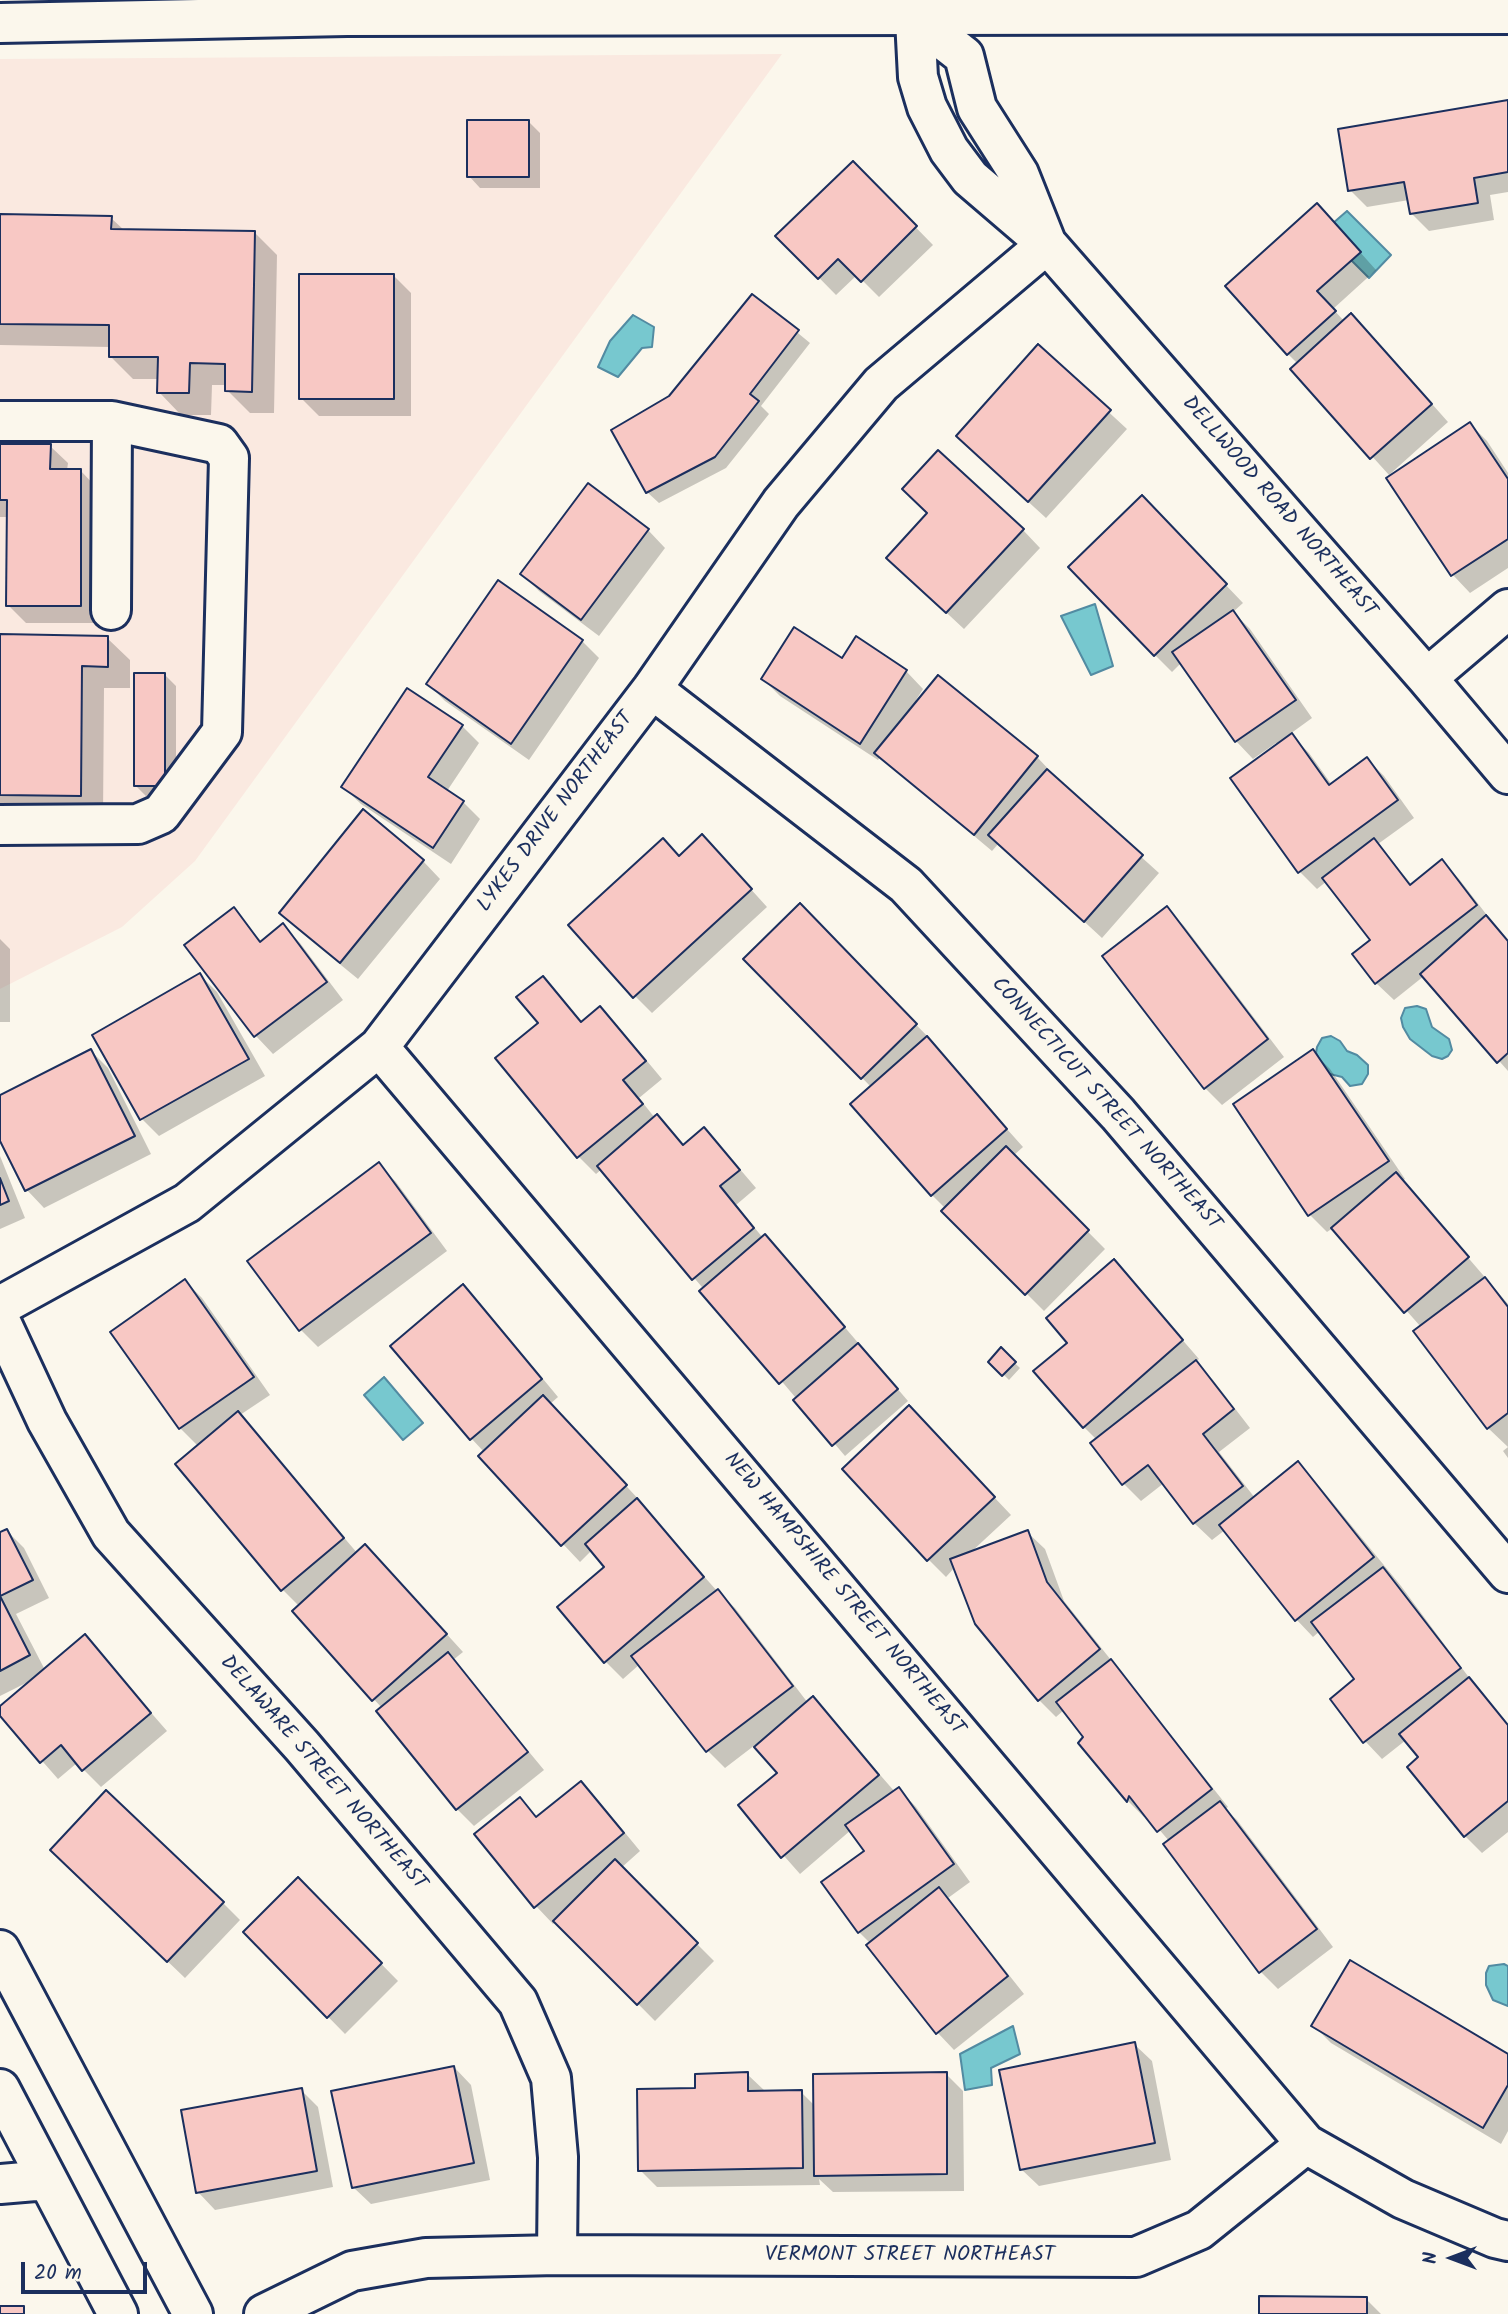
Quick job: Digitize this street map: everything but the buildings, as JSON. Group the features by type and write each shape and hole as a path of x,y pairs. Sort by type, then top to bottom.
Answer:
{"street":[{"path":"0,23 347,8 914,8 1508,14"},
{"name":"DELLWOOD ROAD NORTHEAST","path":"914,8 964,56 976,108 1019,174 1047,244"},
{"name":"DELLWOOD ROAD NORTHEAST","path":"914,8 918,77 926,107 949,150 970,178 1047,244 1508,774"},
{"name":"LYKES DRIVE NORTHEAST","path":"0,1306 187,1203 379,1046 652,689 781,503 881,384 1047,244"},
{"path":"0,421 112,421 219,443 229,458 222,732 161,814 138,824 0,825"},
{"path":"111,610 112,421"},
{"path":"1427,678 1508,610"},
{"name":"CONNECTICUT STREET NORTHEAST","path":"652,689 906,885 1118,1114 1508,1573"},
{"name":"NEW HAMPSHIRE STREET NORTHEAST","path":"379,1046 1306,2144"},
{"name":"DELAWARE STREET NORTHEAST","path":"0,1320 47,1421 111,1534 302,1746 517,2002 551,2078 558,2157 557,2255"},
{"path":"0,1950 193,2314"},
{"path":"0,2089 118,2314"},
{"path":"1306,2144 1403,2199 1494,2238 1508,2241"},
{"name":"VERMONT STREET NORTHEAST","path":"264,2314 352,2272 426,2258 557,2255 1136,2257 1199,2230 1306,2144"},
{"path":"0,2184 47,2180"}],"shaded area":[{"path":"782,54 195,861 122,927 0,989 0,59"}],"water":[{"path":"1347,211 1391,255 1369,278 1350,259 1332,224"},
{"path":"633,315 654,327 652,347 642,348 618,377 598,367 610,341"},
{"path":"1095,604 1113,666 1091,675 1061,616"},
{"path":"1417,1006 1426,1009 1432,1027 1449,1039 1452,1050 1448,1056 1442,1059 1432,1056 1410,1039 1401,1018 1405,1008"},
{"path":"1331,1036 1368,1065 1368,1074 1362,1084 1350,1086 1342,1077 1326,1073 1316,1053 1322,1038"},
{"path":"384,1377 423,1423 403,1440 364,1395"},
{"path":"1489,1966 1508,1966 1508,2006 1493,2000 1486,1985"},
{"path":"1013,2026 1020,2054 991,2068 992,2085 965,2090 960,2054"}]}
